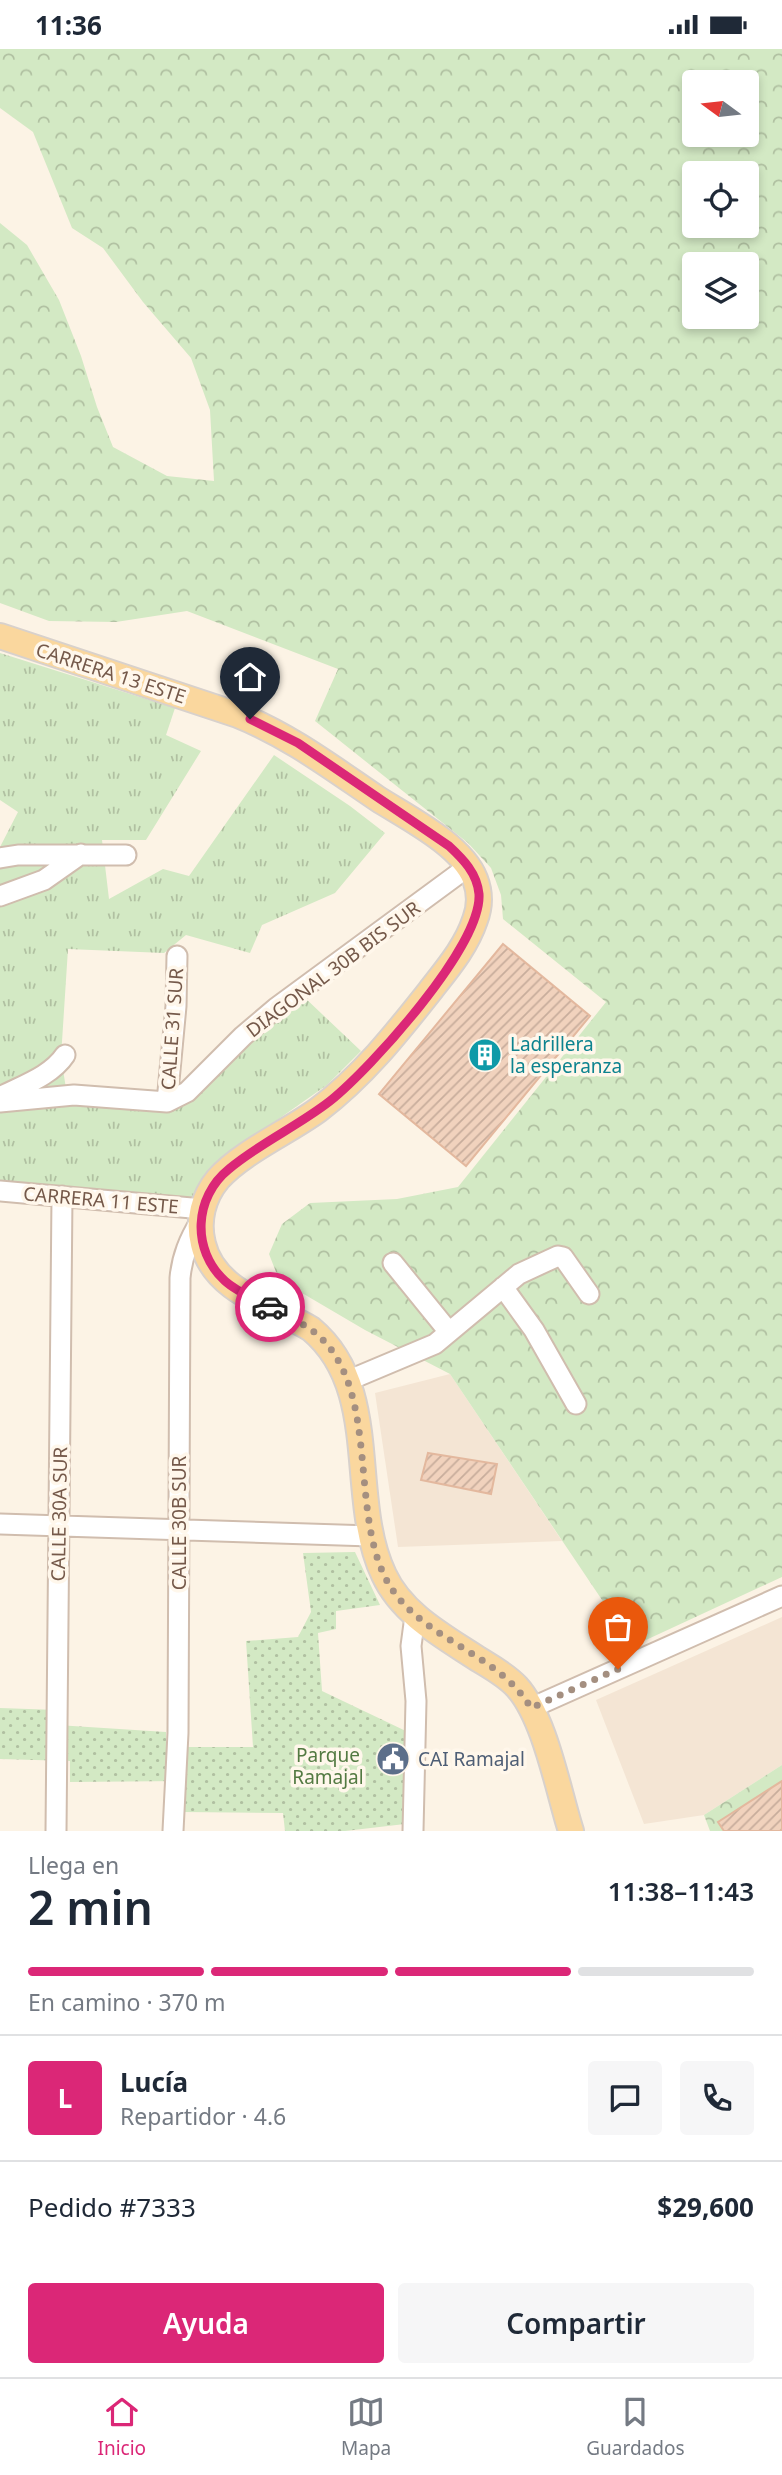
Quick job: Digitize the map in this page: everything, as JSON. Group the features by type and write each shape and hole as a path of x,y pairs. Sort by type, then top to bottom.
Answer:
{"main road":[{"name":"CARRERA 13 ESTE","path":"0,636 238,715 271,729 308,750 449,846 469,866"},
{"path":"469,866 479,892 476,919 462,948 392,1039 356,1078 315,1112 227,1170 212,1188 202,1215 201,1232 206,1254 218,1274 236,1289 299,1322 316,1334 331,1351 347,1381 356,1411 371,1536 377,1559 391,1588 415,1616 507,1678 525,1697 531,1708 571,1831"}],"street":[{"path":"0,859 18,855 126,855"},
{"path":"0,895 44,880 80,855"},
{"name":"DIAGONAL 30B BIS SUR","path":"167,1102 187,1092 243,1036 276,1008 469,866"},
{"name":"CALLE 31 SUR","path":"167,1102 176,1006 177,956"},
{"path":"0,1100 58,1066 65,1055"},
{"path":"0,1100 74,1095 167,1102"},
{"name":"CARRERA 11 ESTE","path":"0,1191 62,1196 202,1215"},
{"name":"CALLE 30A SUR","path":"56,1831 62,1196"},
{"name":"CALLE 30B SUR","path":"173,1831 177,1740 180,1278 185,1250 202,1215"},
{"path":"347,1381 435,1344 519,1274 558,1256 563,1257 589,1294"},
{"path":"393,1263 449,1332"},
{"path":"503,1287 534,1330 576,1403"},
{"path":"0,1524 371,1536"},
{"path":"531,1708 782,1596"},
{"path":"414,1831 416,1701 411,1646 415,1616"}],"shaded area":[{"path":"450,1374 562,1541 398,1547 375,1393"},
{"path":"782,1617 782,1765 704,1815 644,1824 596,1700"}],"green space":[{"path":"0,49 782,49 782,1577 633,1646 450,1374 365,1330 302,1293 276,1272 269,1254 282,1224 310,1203 397,1199 458,1187 606,1002 503,919 501,895 491,868 468,843 315,721 338,669 187,611 116,622 49,621 0,603 0,223 27,245 59,300 113,447 167,476 214,481 210,410 191,358 143,302 103,248 72,228 33,132 0,108"},
{"path":"0,653 175,708 166,735 201,751 146,840 102,840 109,899 163,869 189,876 274,755 385,833 335,893 262,925 250,953 186,935 164,953 68,949 61,1057 68,1101 161,1106 303,996 361,1051 327,1085 220,1160 205,1177 194,1199 0,1184 0,847 18,812 0,800"},
{"name":"Parque Ramajal","path":"355,1552 380,1605 336,1611 336,1629 318,1633 322,1691 410,1733 405,1824 345,1831 285,1831 283,1813 183,1812 183,1781 70,1782 70,1761 0,1759 0,1708 57,1710 57,1725 166,1732 166,1747 253,1747 246,1641 298,1637 311,1612 303,1553"},
{"path":"782,1765 782,1831 710,1831 704,1815"}],"building":[{"name":"Ladrillera la esperanza","path":"503,944 590,1016 466,1166 379,1094"},
{"path":"428,1453 497,1464 491,1494 421,1480"},
{"name":"CAI Ramajal","path":"403,1749 402,1768 382,1770 381,1751"},
{"path":"782,1781 782,1831 724,1831 718,1822"}],"way so far":[{"path":"270,1307 311,1329 322,1339 339,1363 356,1411 369,1523 377,1559 391,1588 415,1616 507,1678 525,1697 531,1708 618,1669"}],"place":[{"name":"Ladrillera la esperanza","path":"485,1055"},
{"name":"CAI Ramajal","path":"393,1759"}],"route":[{"path":"250,719 298,743 449,846 469,866 479,892 476,919 462,948 378,1056 315,1112 227,1170 206,1198 201,1232 211,1265 226,1282 270,1307"}]}
